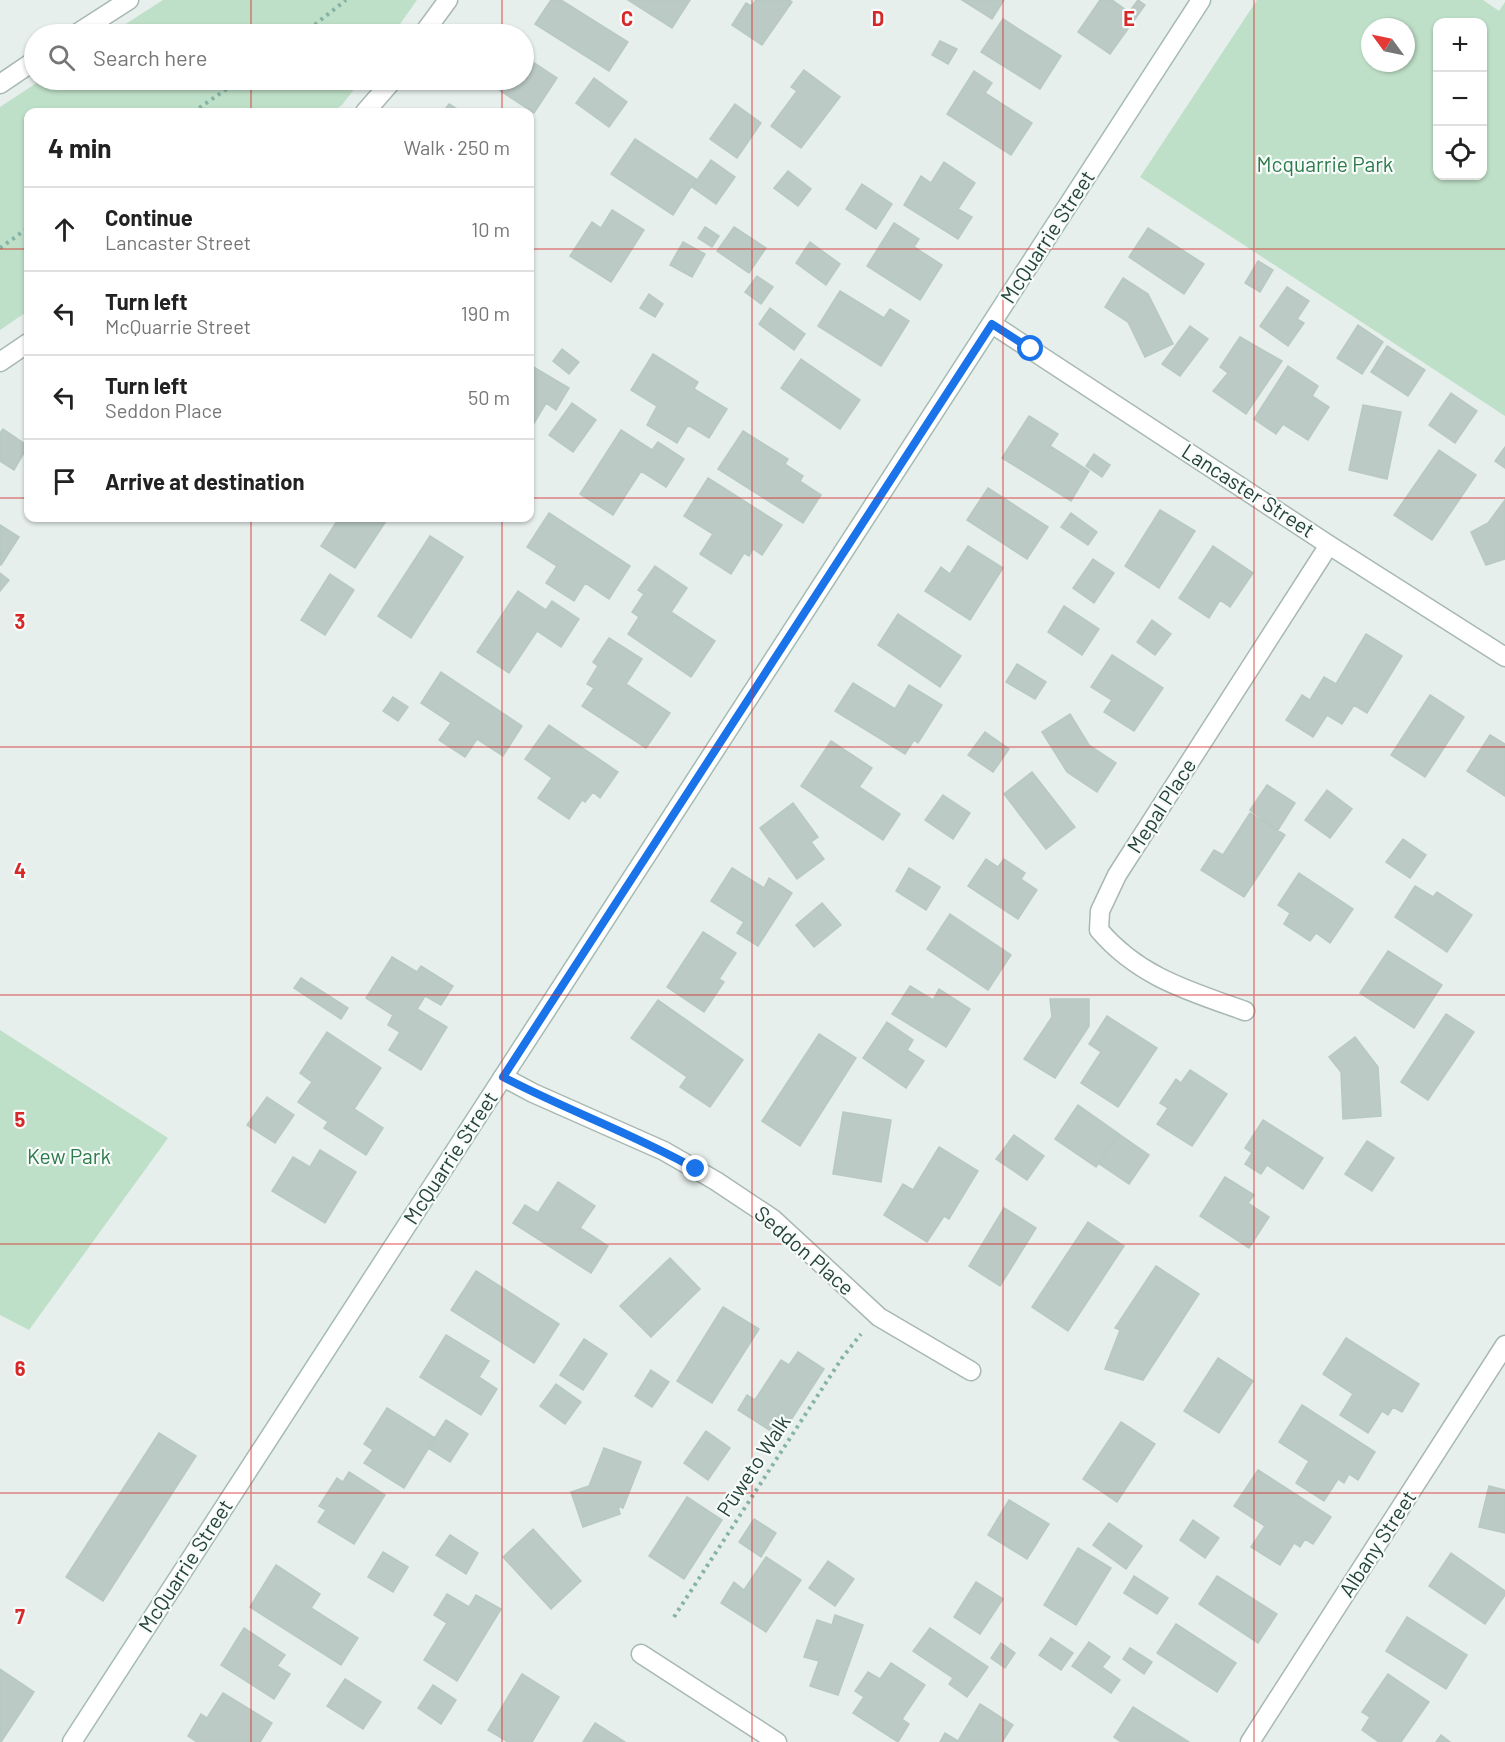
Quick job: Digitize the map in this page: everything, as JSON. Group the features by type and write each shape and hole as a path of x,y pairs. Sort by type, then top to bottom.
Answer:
{"street":[{"path":"92,24 129,0"},
{"path":"430,24 448,0"},
{"name":"McQuarrie Street","path":"72,1742 1201,0"},
{"path":"0,83 24,68"},
{"path":"368,108 384,90"},
{"name":"Lancaster Street","path":"992,324 1505,657"},
{"path":"0,362 24,346"},
{"name":"Mepal Place","path":"1245,1011 1163,981 1115,948 1100,930 1100,911 1117,875 1329,544"},
{"name":"Seddon Place","path":"503,1077 533,1093 664,1151 716,1181 773,1219 879,1317 971,1371"},
{"name":"Albany Street","path":"1250,1742 1505,1345"},
{"path":"641,1654 777,1742"}],"path":[{"path":"316,24 346,0"},
{"path":"199,108 225,90"},
{"path":"0,248 24,231"},
{"name":"Pūweto Walk","path":"674,1617 842,1358 861,1333"}],"green space":[{"path":"163,0 417,0 400,24 126,24"},
{"name":"Mcquarrie Park","path":"1257,0 1483,0 1499,11 1505,2 1505,416 1140,177"},
{"path":"26,90 353,90 338,108 24,108 24,314 0,330 0,107"},
{"name":"Kew Park","path":"0,1030 168,1138 29,1330 0,1315"}],"building":[{"path":"551,0 561,0 628,42 609,71 535,24"},
{"path":"628,0 690,0 672,28"},
{"path":"756,0 789,0 792,2 762,45 732,25 746,3 751,6"},
{"path":"962,0 1004,0 992,19"},
{"path":"1100,0 1112,0 1129,12 1138,0 1145,5 1110,54 1078,32"},
{"path":"1003,19 1061,56 1040,89 981,52"},
{"path":"940,41 957,49 948,64 932,55"},
{"path":"534,63 557,78 534,113 534,108 526,108 499,90 534,90"},
{"path":"804,70 840,97 801,148 771,126 797,91 791,87"},
{"path":"974,71 992,83 985,93 1032,123 1011,155 947,114"},
{"path":"594,78 627,102 609,127 576,103"},
{"path":"735,104 761,123 737,158 710,139"},
{"path":"635,139 696,179 673,215 611,174"},
{"path":"711,160 735,177 716,204 692,187"},
{"path":"944,162 975,183 958,209 972,217 958,239 904,205 921,176 931,183"},
{"path":"788,171 811,189 798,206 774,188"},
{"path":"862,184 892,204 876,229 846,209"},
{"path":"612,210 644,230 611,282 570,256 592,222 601,228"},
{"path":"894,223 919,239 914,247 942,265 920,300 867,266"},
{"path":"705,227 719,236 712,247 698,238"},
{"path":"734,227 766,248 749,273 717,251"},
{"path":"1148,228 1204,264 1184,294 1129,257"},
{"path":"683,242 705,254 692,277 670,265"},
{"path":"810,242 840,264 826,285 796,263"},
{"path":"1258,261 1273,270 1260,292 1245,283"},
{"path":"757,276 773,287 761,304 745,292"},
{"path":"1123,278 1148,294 1173,344 1145,357 1128,322 1105,307"},
{"path":"1287,287 1309,301 1297,319 1304,323 1288,346 1260,326"},
{"path":"840,291 884,318 890,309 909,321 881,366 818,326"},
{"path":"649,294 663,304 655,317 640,308"},
{"path":"770,308 805,334 794,350 759,324"},
{"path":"1358,325 1383,342 1362,374 1337,358"},
{"path":"1190,326 1208,339 1180,376 1162,364"},
{"path":"1240,337 1282,361 1246,414 1213,391 1228,373 1220,367"},
{"path":"1387,346 1425,370 1408,396 1371,372"},
{"path":"562,349 579,362 569,374 553,361"},
{"path":"653,354 698,382 694,389 727,409 709,438 688,425 677,443 647,425 657,406 631,390"},
{"path":"801,359 860,400 840,429 781,388"},
{"path":"1288,366 1318,386 1312,396 1329,407 1308,440 1283,424 1276,434 1254,419"},
{"path":"534,367 569,388 556,410 546,403 534,423"},
{"path":"1451,393 1477,411 1455,443 1429,425"},
{"path":"572,403 596,420 573,452 549,435"},
{"path":"1363,405 1401,412 1387,479 1349,470"},
{"path":"1029,416 1058,434 1050,446 1089,471 1071,501 1002,458"},
{"path":"3,429 24,443 24,453 14,470 0,461 0,433"},
{"path":"621,430 652,450 658,442 684,459 666,487 641,471 613,515 580,494"},
{"path":"743,431 788,459 785,464 803,476 800,481 821,495 803,523 718,469"},
{"path":"1505,447 1505,468 1495,461"},
{"path":"1439,450 1476,475 1432,540 1394,515"},
{"path":"1094,454 1110,465 1102,477 1086,466"},
{"path":"708,478 782,525 762,555 753,549 749,556 744,553 731,574 700,554 713,534 684,516"},
{"path":"988,488 1048,527 1027,559 967,520"},
{"path":"1505,500 1505,559 1486,565 1471,532 1488,523"},
{"path":"1160,510 1195,531 1159,588 1125,566"},
{"path":"549,513 630,566 609,599 585,583 574,601 546,583 557,566 527,547"},
{"path":"1071,513 1097,532 1088,545 1061,527"},
{"path":"336,522 385,522 355,568 321,546"},
{"path":"0,525 19,537 1,565 0,564"},
{"path":"430,536 463,557 411,638 378,616"},
{"path":"968,546 1003,568 970,620 925,591 941,567 950,574"},
{"path":"1213,546 1253,573 1230,607 1220,600 1209,618 1179,598"},
{"path":"1093,559 1114,573 1094,603 1073,588"},
{"path":"655,566 687,588 671,612 715,641 691,677 628,634 639,617 632,612 644,594 638,590"},
{"path":"0,573 9,580 0,591"},
{"path":"330,574 354,590 325,635 301,620"},
{"path":"518,591 546,610 552,601 579,619 561,647 537,631 509,673 477,652"},
{"path":"1064,606 1099,629 1082,655 1048,632"},
{"path":"898,614 961,656 940,687 878,645"},
{"path":"1152,620 1171,634 1155,655 1137,642"},
{"path":"1366,634 1402,656 1367,713 1354,705 1342,724 1327,715 1313,737 1286,720 1302,695 1310,700 1324,677 1336,684"},
{"path":"609,638 642,659 626,684 670,713 646,748 582,706 594,688 587,684 598,666 593,662"},
{"path":"1112,655 1163,688 1134,731 1104,712 1112,700 1091,687"},
{"path":"1017,664 1046,682 1035,699 1006,682"},
{"path":"441,672 522,726 503,756 477,739 465,757 439,740 451,723 421,703"},
{"path":"853,683 895,709 909,685 942,705 918,743 914,740 905,754 835,711"},
{"path":"1430,695 1464,717 1425,777 1391,755"},
{"path":"393,697 408,707 398,721 383,711"},
{"path":"1070,714 1089,745 1116,763 1097,792 1067,772 1042,732"},
{"path":"549,725 618,772 600,798 593,792 585,802 582,800 569,819 538,798 552,778 525,759"},
{"path":"985,732 1009,749 993,772 968,755"},
{"path":"1490,735 1505,744 1505,796 1467,771"},
{"path":"831,741 872,768 859,787 900,814 883,840 801,786"},
{"path":"1032,772 1075,827 1046,849 1004,794"},
{"path":"1267,785 1295,803 1278,830 1250,810"},
{"path":"1327,790 1352,809 1330,838 1305,820"},
{"path":"943,795 970,813 953,839 925,820"},
{"path":"793,803 818,837 811,842 824,859 797,879 760,828"},
{"path":"1250,813 1285,835 1244,897 1201,870 1214,850 1223,855"},
{"path":"1403,839 1426,855 1410,878 1386,862"},
{"path":"986,859 998,867 1004,859 1025,873 1021,879 1037,890 1018,919 968,886"},
{"path":"732,868 764,888 769,878 792,893 758,946 737,933 744,922 711,901"},
{"path":"909,868 940,887 926,910 896,891"},
{"path":"1299,873 1353,909 1330,943 1316,933 1310,941 1284,924 1290,913 1278,905"},
{"path":"1415,886 1433,897 1437,892 1472,915 1447,952 1395,917"},
{"path":"822,903 841,925 814,947 796,925"},
{"path":"950,914 1011,955 988,990 927,949"},
{"path":"703,932 736,953 719,979 724,982 704,1012 667,987"},
{"path":"1388,951 1442,985 1414,1028 1360,993"},
{"path":"392,957 417,972 421,966 453,986 441,1005 425,996 417,1009 447,1027 421,1070 389,1050 400,1032 388,1025 393,1015 366,998"},
{"path":"301,978 348,1008 341,1019 294,988"},
{"path":"910,986 933,1000 939,989 970,1009 946,1047 892,1014"},
{"path":"1050,999 1089,999 1089,1026 1055,1078 1024,1059 1052,1017"},
{"path":"658,1000 743,1060 710,1107 680,1087 687,1077 631,1038"},
{"path":"1446,1014 1474,1032 1428,1100 1401,1082"},
{"path":"1107,1016 1157,1048 1118,1107 1081,1083 1101,1052 1089,1044"},
{"path":"887,1022 913,1040 907,1050 924,1061 906,1088 863,1058"},
{"path":"327,1032 381,1068 354,1109 383,1128 366,1155 324,1128 328,1122 298,1102 312,1082 300,1073"},
{"path":"819,1034 856,1058 800,1146 762,1121"},
{"path":"1355,1037 1378,1067 1381,1116 1343,1119 1341,1072 1329,1057"},
{"path":"1190,1070 1227,1094 1192,1146 1157,1124 1168,1108 1160,1103 1176,1079 1181,1083"},
{"path":"267,1097 294,1115 275,1143 247,1125"},
{"path":"1078,1105 1119,1134 1096,1167 1055,1139"},
{"path":"843,1112 891,1120 881,1182 833,1174"},
{"path":"1263,1120 1323,1158 1303,1189 1267,1165 1261,1174 1245,1164 1252,1153 1245,1148"},
{"path":"1119,1134 1149,1155 1129,1184 1098,1163"},
{"path":"1014,1135 1044,1156 1027,1180 996,1159"},
{"path":"1367,1141 1394,1158 1372,1191 1345,1174"},
{"path":"939,1147 978,1171 949,1219 944,1216 927,1242 884,1215 903,1184 913,1190"},
{"path":"320,1150 356,1172 325,1223 272,1191 293,1157 310,1167"},
{"path":"1225,1177 1254,1195 1248,1203 1269,1217 1249,1248 1200,1216"},
{"path":"558,1182 595,1206 580,1228 608,1246 591,1273 513,1223 525,1205 538,1213"},
{"path":"1004,1208 1036,1228 1000,1286 969,1266"},
{"path":"1088,1222 1124,1246 1068,1331 1032,1307"},
{"path":"670,1258 700,1289 651,1337 620,1306"},
{"path":"1156,1266 1199,1294 1143,1380 1105,1369 1120,1330 1115,1328"},
{"path":"476,1271 559,1324 534,1363 451,1310"},
{"path":"723,1307 759,1329 712,1403 677,1381"},
{"path":"446,1335 489,1361 479,1377 497,1389 481,1415 420,1377"},
{"path":"1346,1338 1419,1384 1402,1412 1393,1407 1388,1415 1382,1411 1368,1433 1340,1415 1353,1394 1323,1374"},
{"path":"584,1339 607,1354 583,1390 560,1375"},
{"path":"798,1352 824,1369 780,1437 738,1410 747,1395 755,1400 781,1360 789,1365"},
{"path":"1218,1358 1253,1381 1219,1433 1184,1411"},
{"path":"651,1370 669,1382 652,1407 635,1396"},
{"path":"556,1384 581,1402 565,1424 540,1406"},
{"path":"1302,1405 1375,1452 1358,1480 1349,1474 1344,1483 1338,1479 1324,1501 1296,1483 1309,1461 1279,1442"},
{"path":"387,1408 435,1438 404,1488 364,1463 373,1450 364,1444"},
{"path":"446,1420 468,1434 450,1462 428,1448"},
{"path":"1121,1422 1155,1444 1117,1502 1083,1479"},
{"path":"706,1431 730,1448 708,1480 684,1463"},
{"path":"159,1433 196,1456 103,1601 66,1577"},
{"path":"604,1448 641,1462 623,1508 618,1506 620,1514 583,1527 571,1492 589,1486"},
{"path":"1258,1470 1331,1517 1313,1544 1305,1539 1300,1547 1294,1543 1280,1565 1251,1547 1265,1526 1234,1506"},
{"path":"349,1472 385,1495 354,1544 318,1522 326,1510 319,1506 337,1478 343,1482"},
{"path":"1489,1486 1505,1490 1505,1533 1479,1527"},
{"path":"687,1497 722,1520 684,1579 649,1556"},
{"path":"1009,1500 1049,1524 1027,1559 988,1535"},
{"path":"754,1519 776,1533 761,1557 739,1542"},
{"path":"1193,1520 1219,1538 1205,1558 1180,1540"},
{"path":"1109,1523 1142,1546 1126,1569 1093,1545"},
{"path":"533,1529 581,1581 551,1609 503,1557"},
{"path":"450,1535 478,1553 466,1574 436,1555"},
{"path":"1078,1548 1111,1568 1076,1625 1044,1605"},
{"path":"383,1552 408,1567 393,1592 368,1577"},
{"path":"1451,1553 1505,1591 1505,1595 1485,1624 1429,1586"},
{"path":"766,1557 801,1580 766,1632 721,1603 734,1582 744,1590"},
{"path":"828,1561 854,1579 835,1606 809,1588"},
{"path":"276,1565 320,1594 311,1608 358,1638 341,1665 250,1607"},
{"path":"1134,1576 1168,1598 1157,1614 1124,1593"},
{"path":"1217,1576 1277,1614 1258,1643 1199,1604"},
{"path":"976,1582 1003,1599 980,1634 954,1617"},
{"path":"447,1594 469,1607 476,1595 501,1609 457,1681 424,1660 447,1623 434,1615"},
{"path":"835,1615 863,1625 838,1695 810,1686 819,1661 804,1657 817,1620 832,1625"},
{"path":"1407,1617 1467,1655 1446,1689 1386,1651"},
{"path":"1176,1624 1236,1663 1217,1692 1157,1653"},
{"path":"244,1628 285,1655 277,1666 290,1674 274,1699 221,1665"},
{"path":"930,1628 988,1667 967,1697 949,1684 953,1678 913,1651"},
{"path":"1051,1638 1073,1653 1061,1670 1039,1655"},
{"path":"1089,1642 1110,1657 1102,1667 1120,1680 1111,1693 1072,1666"},
{"path":"1001,1643 1015,1653 1005,1668 991,1658"},
{"path":"1130,1648 1152,1662 1144,1674 1123,1659"},
{"path":"891,1663 925,1685 902,1719 909,1724 898,1742 853,1713 864,1697 855,1691 868,1672 880,1679"},
{"path":"0,1669 34,1692 1,1742 0,1742"},
{"path":"522,1674 559,1697 532,1742 508,1742 488,1730"},
{"path":"1388,1674 1429,1702 1401,1742 1379,1742 1362,1730 1370,1717 1362,1712"},
{"path":"345,1679 381,1702 363,1729 327,1706"},
{"path":"433,1685 456,1700 441,1724 418,1708"},
{"path":"223,1693 272,1723 260,1742 197,1742 188,1736 201,1714 207,1718"},
{"path":"980,1704 1013,1725 1002,1742 940,1742 945,1733 958,1741"},
{"path":"1133,1707 1189,1742 1121,1742 1114,1737"},
{"path":"595,1723 625,1742 583,1742"},
{"path":"1441,1735 1450,1742 1436,1742"}],"route":[{"path":"696,1169 664,1151 533,1093 503,1077 992,324 1031,349"}]}
